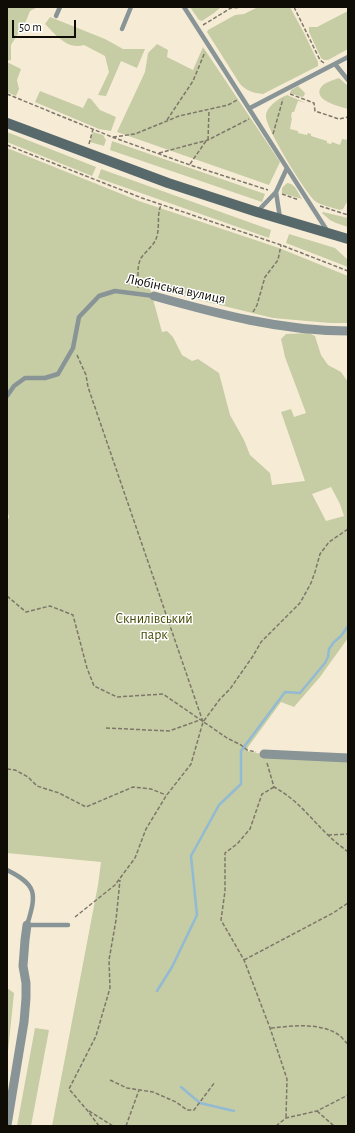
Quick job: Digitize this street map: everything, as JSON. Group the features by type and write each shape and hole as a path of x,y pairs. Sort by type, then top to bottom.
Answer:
{"main road":[{"path":"7,123 168,183 257,212 348,238"}],"street":[{"name":"Любінська вулиця","path":"154,296 194,308 274,325 321,331 348,331"},
{"path":"264,754 348,758"},
{"path":"7,1125 24,1022 26,983 23,966 28,925"}],"lane":[{"path":"56,16 60,7"},
{"path":"122,29 131,7"},
{"path":"184,7 329,233"},
{"path":"250,108 348,57"},
{"path":"335,64 348,80"},
{"path":"257,212 276,192 287,168"},
{"path":"276,192 280,218"},
{"name":"Любінська вулиця","path":"7,396 14,386 25,378 45,378 58,374 73,348 79,317 99,296 115,291 154,296"},
{"path":"7,870 22,878 31,886 33,893 33,909 28,925 68,925"}],"path":[{"path":"198,28 230,8 245,7"},
{"path":"294,7 320,60 328,68"},
{"path":"166,122 193,82 207,44"},
{"path":"287,93 314,103 315,111 339,119 348,116"},
{"path":"7,94 112,137 159,154 304,201"},
{"path":"271,142 284,95 278,99"},
{"path":"112,137 135,134 179,116 228,105 242,97"},
{"path":"190,165 207,141 209,109"},
{"path":"159,154 207,141 242,124 254,115"},
{"path":"89,144 93,129"},
{"path":"7,145 161,205 281,245 348,271"},
{"path":"136,294 138,288 138,270 141,258 155,241 158,228 158,212 161,205"},
{"path":"316,205 348,215"},
{"path":"248,320 257,304 264,277 278,260 281,245"},
{"path":"73,348 86,375 91,394 202,721"},
{"path":"75,917 120,880 135,858 146,829 166,796 191,764 202,721 230,689 261,642 300,603 316,572 320,554 329,542 348,529"},
{"path":"7,596 26,612 50,606 73,615 87,668 94,686 117,697 163,694 227,738 242,745 247,750"},
{"path":"106,728 169,731 202,721"},
{"path":"264,754 274,787 285,793 303,808 328,835 348,852"},
{"path":"7,769 15,770 28,777 37,786 59,793 86,807 133,788 150,789 166,796"},
{"path":"274,787 262,794 250,829 237,844 225,853 224,891 221,920 244,960 270,1028 287,1079 286,1118"},
{"path":"328,835 348,834"},
{"path":"99,1126 88,1110 69,1090 96,1036 110,988 109,960 116,920 120,880"},
{"path":"244,960 334,913 348,903"},
{"path":"270,1028 302,1026 321,1028 339,1035 348,1044"},
{"path":"110,1080 127,1088 153,1092 176,1102 187,1110 194,1110 215,1082"},
{"path":"126,1126 139,1090"},
{"path":"276,1126 286,1118 317,1111 348,1095"},
{"path":"88,1110 112,1126"},
{"path":"317,1111 334,1126"}],"green space":[{"path":"7,7 38,7 30,11 26,21 11,45 11,60 7,61"},
{"path":"190,7 221,7 202,21 199,20"},
{"path":"258,7 290,7 318,62 318,66 263,94 250,91 240,84 207,32 235,15 244,14"},
{"path":"348,11 348,49 328,60 324,60 321,58 309,32 309,27 317,27"},
{"path":"50,17 105,39 123,49 145,49 137,68 121,61 106,96 98,95 109,72 105,56 84,45 72,45 62,40 45,24"},
{"path":"157,44 168,50 167,57 193,70 203,47 280,162 269,185 117,132 145,72 148,53"},
{"path":"7,62 21,69 17,80 19,89 16,96 7,92"},
{"path":"339,78 348,86 348,109 328,102 320,95 319,91 322,86"},
{"path":"298,86 305,93 302,97 290,93 291,90"},
{"path":"40,91 83,108 88,98 91,99 100,110 116,117 111,131 99,129 35,102"},
{"path":"287,95 306,103 298,101 294,112 292,112 290,129 298,131 298,133 307,135 308,133 311,134 311,136 327,141 327,143 331,144 332,142 340,145 342,139 348,140 348,200 343,209 340,210 315,201 295,173 272,133 266,116 268,109 280,98"},
{"path":"7,132 96,167 92,176 7,142"},
{"path":"93,132 103,135 106,140 104,146 90,142"},
{"path":"112,141 265,194 262,202 110,150"},
{"name":"Скнилівський парк","path":"7,148 139,201 279,248 348,276 348,323 273,318 150,288 162,332 167,331 173,337 182,355 192,361 198,359 219,373 230,415 244,440 250,455 270,473 272,485 305,481 281,412 291,409 294,417 306,413 285,357 281,339 286,334 309,333 315,336 321,355 328,365 341,372 348,382 348,638 320,677 294,707 281,702 248,747 247,751 261,754 348,760 348,1126 52,1126 98,885 101,862 7,853 7,522 9,517 7,509","holes":["331,487 340,504 344,516 326,521 312,494"]},
{"path":"101,169 271,230 269,238 98,178"},
{"path":"287,183 294,186 302,199 282,193 282,188"},
{"path":"322,213 348,218 348,227 330,220"},
{"path":"289,234 335,248 348,260 348,267 286,243"},
{"path":"7,988 14,993 7,1061"},
{"path":"35,1028 49,1030 31,1126 17,1126"}],"waterway":[{"path":"157,991 172,967 197,915 191,856 219,805 241,784 241,751 285,692 300,693 325,663 328,657 329,649 348,626"},
{"path":"181,1087 200,1103 234,1111"}]}
